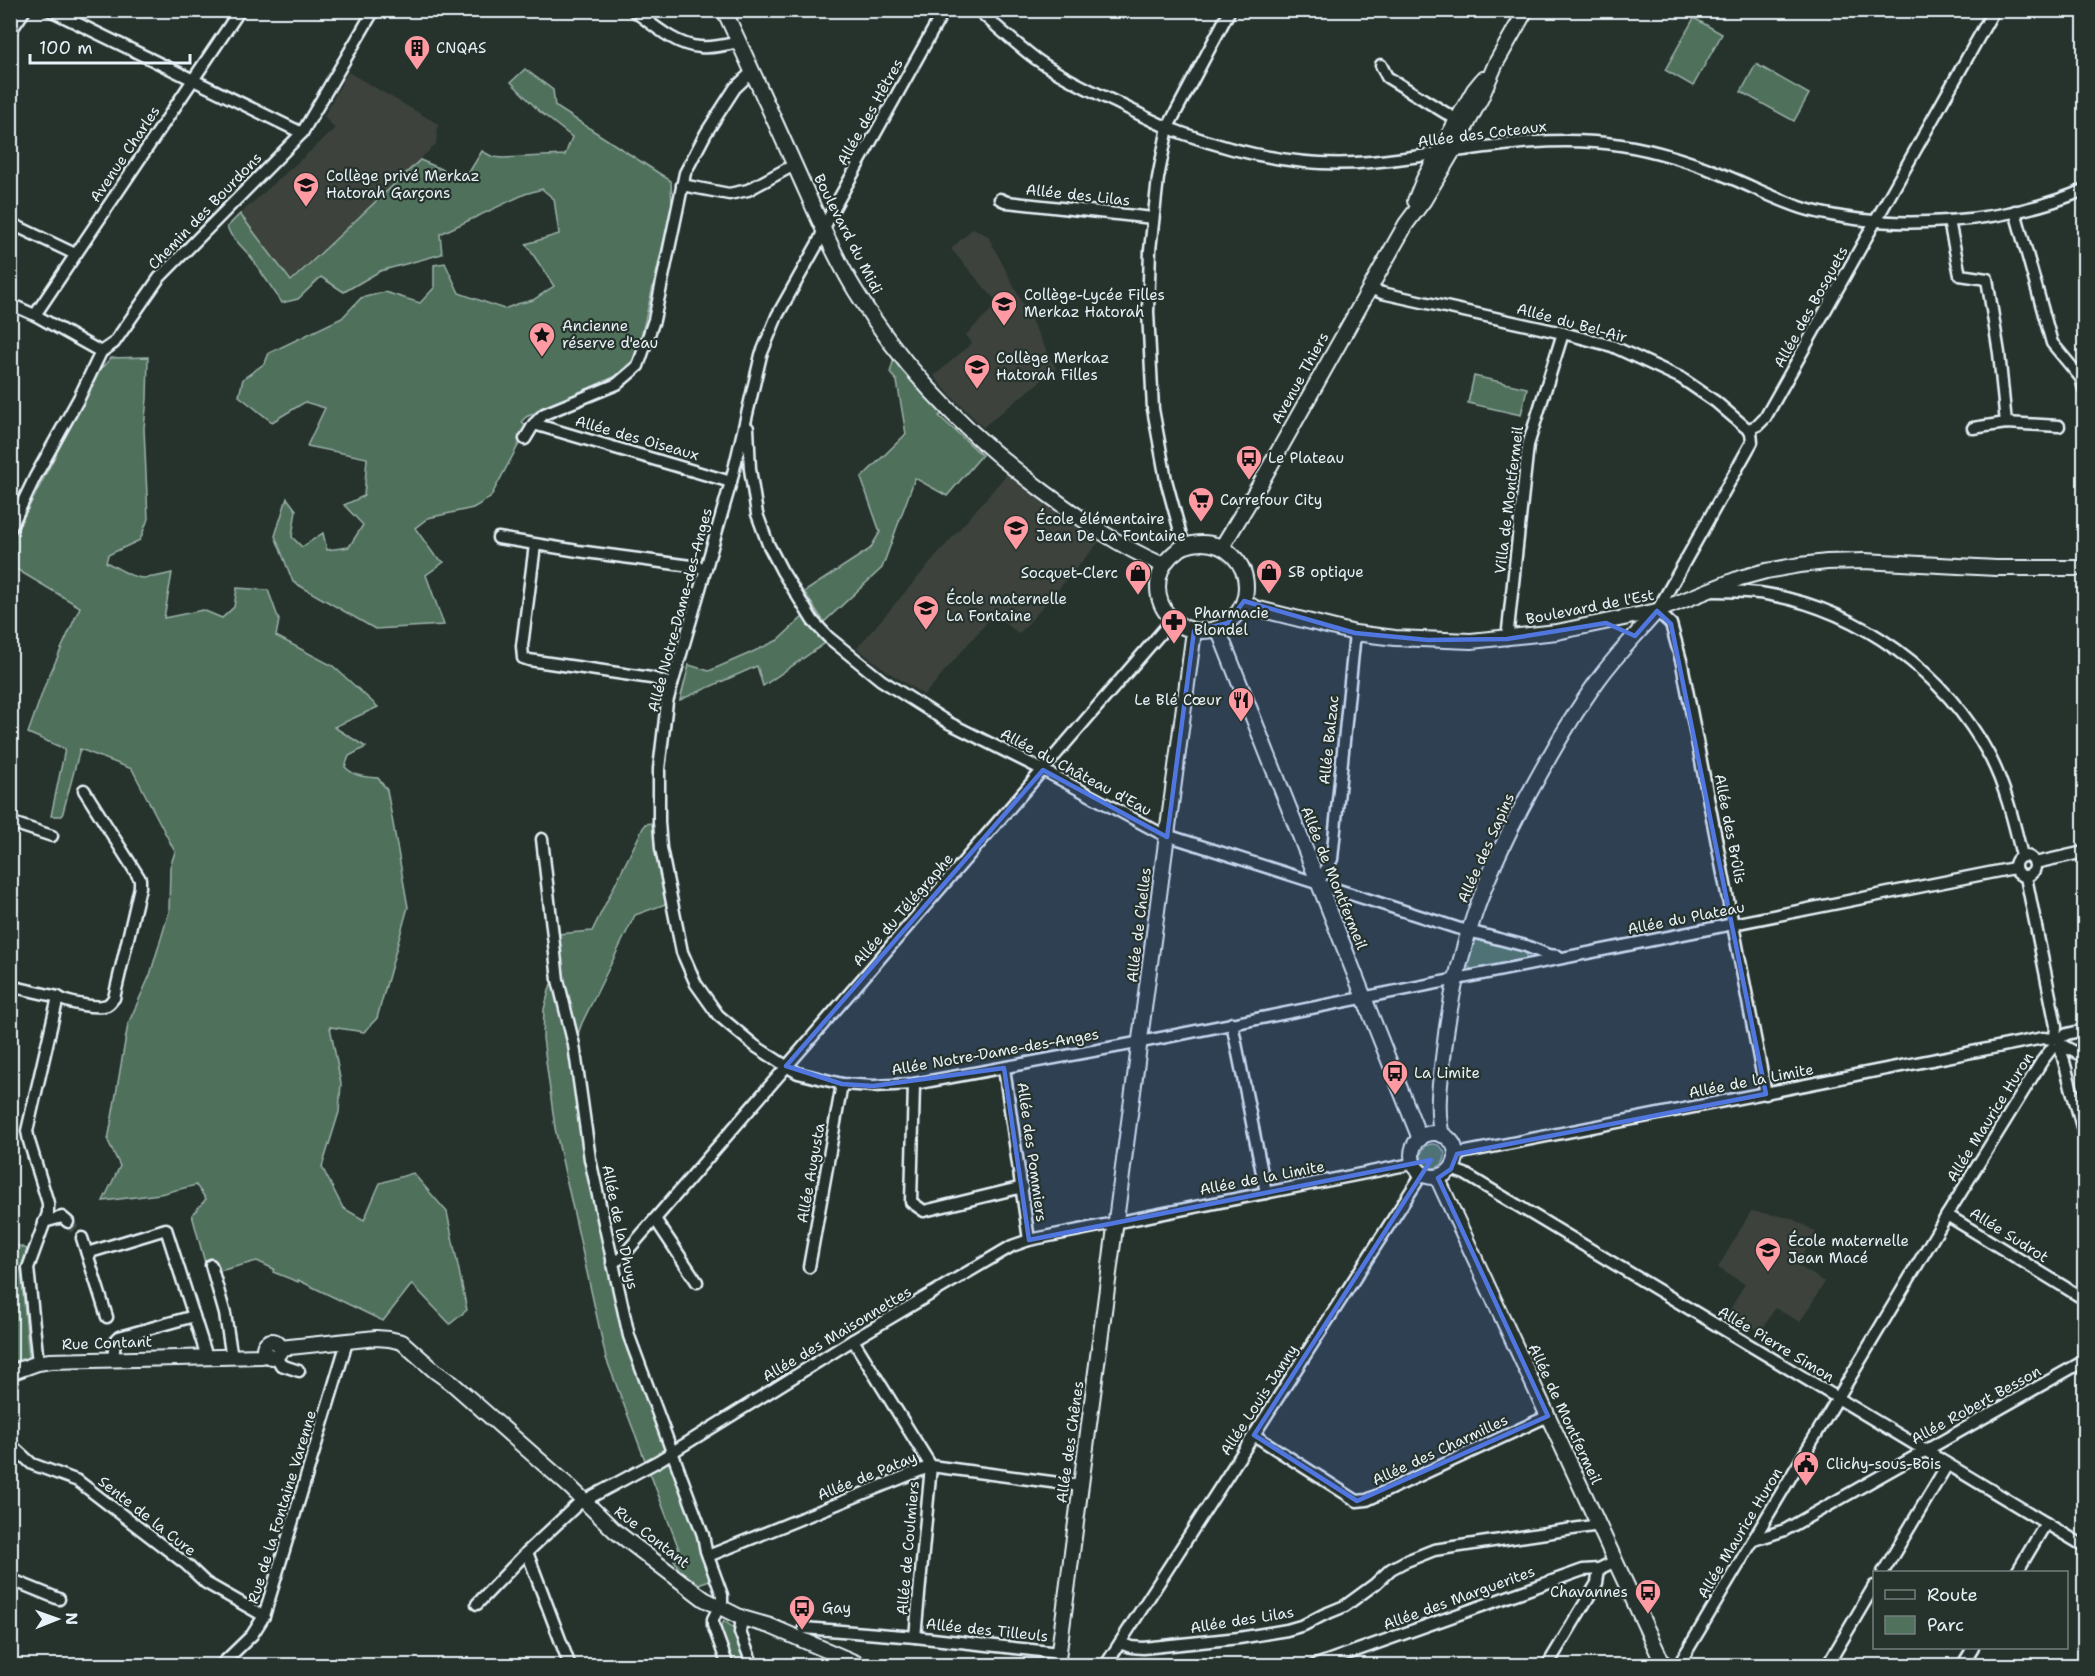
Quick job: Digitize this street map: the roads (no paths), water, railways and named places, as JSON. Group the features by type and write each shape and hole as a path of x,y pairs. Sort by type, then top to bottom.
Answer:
{"main road":[{"name":"Boulevard du Midi","path":"724,10 824,228 855,290 891,344 948,411 1004,462 1082,520 1116,542 1163,565"},
{"name":"Avenue Thiers","path":"1222,547 1260,484 1406,224 1424,179 1446,152 1462,122 1474,90 1496,63 1526,10"},
{"path":"1209,543 1222,547 1231,554 1244,572 1246,582 1244,601 1236,615 1218,629 1206,632 1182,627 1163,609 1158,596 1158,583 1163,565 1172,554 1184,546 1209,543"},
{"name":"Boulevard de l'Est","path":"1244,601 1255,608 1355,633 1450,641 1507,639 1557,633 1657,611 1740,578 1766,571 1827,562 1864,561 1996,568 2085,568"},
{"name":"Allée des Sapins","path":"1442,1135 1438,1122 1441,1081 1455,978 1482,888 1535,782 1599,679 1657,611"},
{"path":"1606,623 1615,624 1623,629 1626,638 1625,648"},
{"name":"Allée de Montfermeil","path":"1218,629 1420,1139"},
{"name":"Allée de Chelles","path":"1117,1223 1194,631"},
{"path":"1431,1134 1442,1135 1452,1143 1456,1154 1451,1169 1437,1177 1418,1168 1413,1150 1420,1139 1431,1134"},
{"name":"Allée de Montfermeil","path":"1437,1177 1664,1665"},
{"name":"Allée des Chênes","path":"1058,1659 1117,1223"},
{"name":"Rue Contant","path":"308,1344 326,1337 380,1331 394,1332 420,1347 453,1384"},
{"name":"Rue Contant","path":"10,1373 38,1363 113,1353 272,1351 308,1344 376,1338 389,1338 402,1342 453,1384 615,1531 704,1599 742,1618 770,1626 863,1665"},
{"name":"Rue Contant","path":"206,1351 262,1356 272,1351"}],"street":[{"path":"10,32 25,10"},
{"path":"50,10 302,133"},
{"name":"Avenue Charles","path":"35,315 240,10"},
{"name":"Chemin des Bourdons","path":"10,529 35,477 79,398 100,352 114,343 159,278 302,133 374,10"},
{"path":"633,10 680,42 698,47 739,42"},
{"name":"Allée des Hêtres","path":"824,228 944,10"},
{"name":"Allée des Coteaux","path":"978,10 1038,60 1070,80 1182,133 1266,157 1311,163 1370,162 1540,141 1580,141 1619,145 1659,152 1808,210 1877,220 1949,221 1989,217 2069,197 2085,190"},
{"path":"1184,546 1166,480 1153,409 1148,312 1153,218 1168,127 1230,10"},
{"name":"Allée des Bosquets","path":"1749,429 1758,425 1765,418 1994,10"},
{"path":"1381,65 1387,77 1462,122"},
{"path":"525,439 534,424 544,414 617,384 638,366 654,320 685,172 706,133 735,88 752,72"},
{"path":"682,185 729,194 748,190 794,165"},
{"name":"Allée des Lilas","path":"1000,199 1007,202 1153,218"},
{"path":"2015,211 2052,343 2081,378 2085,388"},
{"path":"1949,221 1960,275 1987,279 1999,353 2006,423"},
{"path":"10,223 75,254"},
{"name":"Allée Notre-Dame-des-Anges","path":"824,228 777,316 761,355 731,482 667,702 659,769 659,822 664,871 682,952 696,984 718,1015 754,1046 798,1073 842,1084 873,1086 914,1084 1004,1068 1364,997"},
{"name":"Allée du Bel-Air","path":"1370,288 1382,293 1612,346 1681,378 1749,429"},
{"path":"10,304 35,315 100,352"},
{"name":"Villa de Montfermeil","path":"1507,639 1528,445 1563,333"},
{"name":"Allée du Château d'Eau","path":"747,412 750,469 757,514 768,544 813,621 828,637 885,683 949,723 1167,836 1180,838 1468,932 1526,946 1548,955 1567,957"},
{"path":"1973,428 2006,423 2059,426"},
{"name":"Allée des Oiseaux","path":"534,424 731,482"},
{"path":"1657,611 1752,442 1749,429"},
{"path":"498,538 706,568"},
{"path":"535,545 522,646 523,658 651,678 672,684"},
{"path":"1708,591 1765,594 1802,603 1875,635 1908,657 1940,687 1957,708 1990,758 2004,792 2022,856"},
{"name":"Allée des Brûlis","path":"1657,611 1671,624 1682,664 1766,1094"},
{"name":"Allée du Télégraphe","path":"612,1263 621,1258 655,1219 1172,620"},
{"name":"Allée Balzac","path":"1318,883 1332,859 1355,633"},
{"path":"10,986 58,997 63,1001 87,1005 110,1004 114,998 140,879 84,790"},
{"path":"10,822 52,836"},
{"name":"Allée de la Dhuys","path":"542,838 558,980 573,1036 590,1159 612,1263 629,1336 703,1535 722,1595 713,1625 728,1665"},
{"path":"2035,863 2085,852"},
{"path":"2022,856 2028,856 2035,863 2034,872 2026,877 2020,876 2014,868 2015,862 2022,856"},
{"name":"Allée du Plateau","path":"1364,997 2014,868"},
{"path":"2026,877 2056,1026 2056,1043 2085,1134"},
{"path":"1522,966 1528,962 1530,956 1526,946"},
{"path":"38,1363 28,1268 48,1213 48,1203 27,1131 58,997"},
{"path":"1232,1023 1266,1193"},
{"name":"Allée de la Limite","path":"1456,1154 2043,1038 2056,1043 2067,1034 2085,1030"},
{"path":"2056,1043 2085,1057"},
{"name":"Allée Maurice Huron","path":"1678,1665 1947,1215 2042,1061 2056,1043"},
{"name":"Allée des Pommiers","path":"1004,1068 1029,1240"},
{"name":"Allée Augusta","path":"809,1267 842,1084"},
{"path":"914,1084 911,1202 924,1211 1023,1187"},
{"name":"Allée de la Limite","path":"1117,1223 1406,1165 1418,1168"},
{"name":"Allée Louis Janny","path":"1106,1665 1254,1435 1418,1168"},
{"name":"Allée Pierre Simon","path":"1451,1169 1465,1174 1923,1451 2085,1546"},
{"name":"Allée Sudrot","path":"1947,1215 2085,1299"},
{"path":"44,1222 62,1217 68,1222"},
{"path":"655,1219 697,1282"},
{"name":"Allée des Maisonnettes","path":"477,1604 575,1506 671,1453 853,1340 1012,1246 1029,1240 1117,1223"},
{"path":"87,1253 166,1229 206,1351"},
{"path":"82,1238 106,1317"},
{"path":"211,1265 225,1314 231,1352"},
{"name":"Rue Contant","path":"113,1353 115,1341 119,1337 194,1316"},
{"name":"Allée de Coulmiers","path":"853,1340 931,1466 915,1637"},
{"name":"Rue de la Fontaine Varenne","path":"220,1665 252,1635 264,1616 347,1342"},
{"path":"272,1351 281,1365 299,1371"},
{"name":"Allée Robert Besson","path":"1754,1540 1785,1530 2085,1361"},
{"name":"Allée des Charmilles","path":"1254,1435 1357,1501 1367,1500 1548,1416"},
{"name":"Sente de la Cure","path":"10,1444 32,1464 78,1481 177,1557 206,1583 264,1616"},
{"path":"1884,1571 1947,1465"},
{"name":"Allée de Patay","path":"708,1556 931,1466 1081,1486"},
{"path":"2018,1571 2046,1523"},
{"name":"Allée des Lilas","path":"1120,1643 1143,1648 1239,1638 1287,1630 1304,1625 1345,1606 1391,1569 1434,1550 1599,1525"},
{"path":"527,1552 570,1665"},
{"name":"Allée des Marguerites","path":"1313,1665 1583,1570 1599,1569 1615,1561"},
{"path":"1547,1665 1597,1583 1599,1569"},
{"path":"10,1577 59,1599"},
{"path":"1827,1665 1873,1589"},
{"path":"742,1618 740,1632 753,1665"},
{"name":"Allée des Tilleuls","path":"804,1628 915,1637 1058,1659"},
{"path":"1962,1665 1971,1649"}],"tunnel":[{"path":"68,1222 82,1238"}],"place":[{"name":"CNQAS","path":"417,71"},
{"name":"Collège privé Merkaz Hatorah Garçons","path":"306,208"},
{"name":"Collège-Lycée Filles Merkaz Hatorah","path":"1004,327"},
{"name":"Ancienne réserve d'eau","path":"542,358"},
{"name":"Collège Merkaz Hatorah Filles","path":"977,390"},
{"name":"Le Plateau","path":"1249,481"},
{"name":"Carrefour City","path":"1201,523"},
{"name":"École élémentaire Jean De La Fontaine","path":"1016,551"},
{"name":"SB optique","path":"1269,595"},
{"name":"Socquet-Clerc","path":"1138,596"},
{"name":"École maternelle La Fontaine","path":"926,631"},
{"name":"Pharmacie Blondel","path":"1174,645"},
{"name":"Le Blé Cœur","path":"1241,723"},
{"name":"La Limite","path":"1395,1096"},
{"name":"École maternelle Jean Macé","path":"1768,1273"},
{"name":"Clichy-sous-Bois","path":"1806,1487"},
{"name":"Chavannes","path":"1648,1615"},
{"name":"Gay","path":"802,1631"}]}
